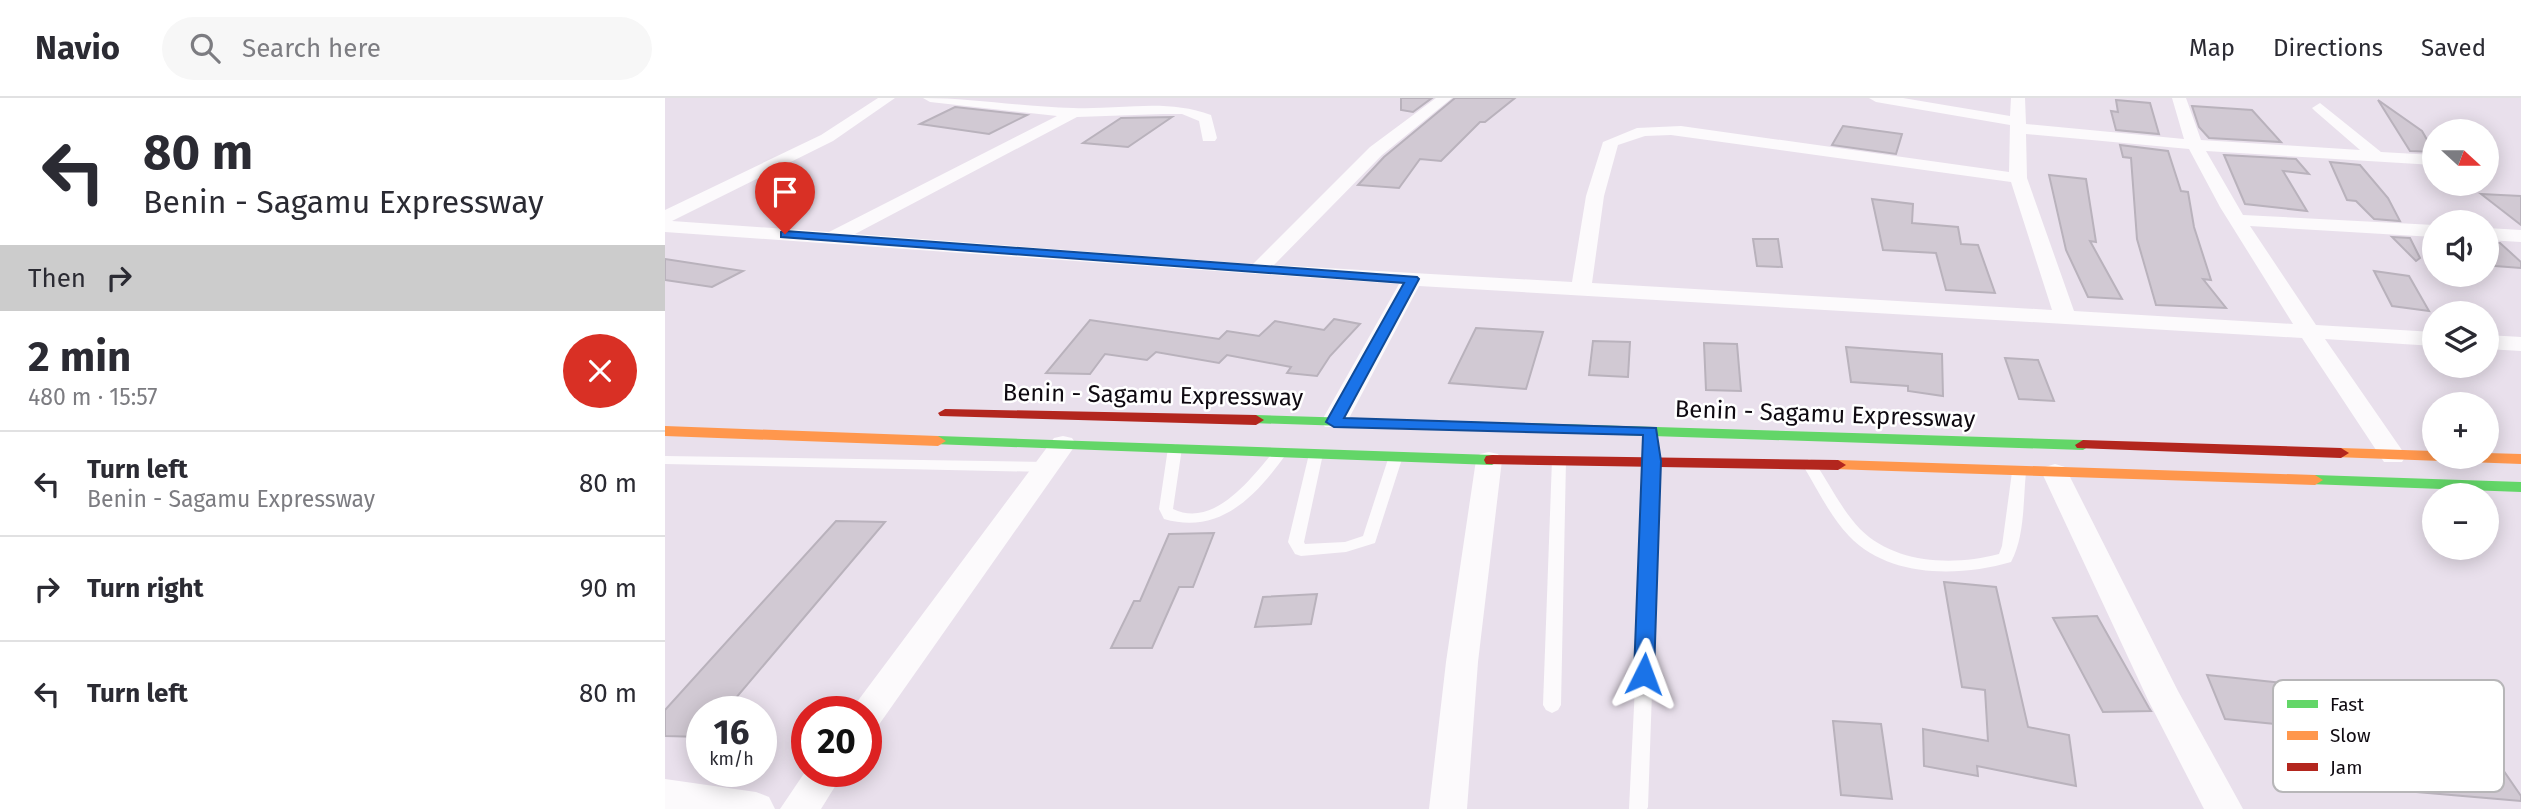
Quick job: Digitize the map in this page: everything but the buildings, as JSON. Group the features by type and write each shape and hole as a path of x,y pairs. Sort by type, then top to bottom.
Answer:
{"highway":[{"name":"Benin - Sagamu Expressway","path":"930,413 1651,431 2521,460"},
{"path":"665,431 1055,456 1175,448 1489,460 1809,464 2521,487"}],"street":[{"path":"665,217 827,138 888,98"},
{"path":"930,98 1075,113 1184,110 1206,118 1209,138"},
{"path":"1013,107 1031,98"},
{"path":"1258,270 1376,151 1445,98"},
{"path":"1876,98 2018,125 2196,145 2422,159"},
{"path":"2018,98 2018,178 2066,319"},
{"path":"2179,98 2209,175 2307,333 2393,456"},
{"path":"2320,108 2376,156"},
{"path":"833,237 1075,113"},
{"path":"1581,290 1589,232 1604,159 1611,142 1631,132 1644,129 1681,131 2018,178"},
{"path":"2237,220 2422,230"},
{"path":"665,226 1258,270 2422,339"},
{"path":"2499,235 2521,236"},
{"path":"1334,422 1412,279"},
{"path":"2499,343 2521,344"},
{"path":"881,696 1055,456"},
{"path":"1448,809 1462,662 1489,460"},
{"path":"2055,473 2165,700 2224,809"},
{"path":"799,809 815,787"},
{"path":"665,796 756,809"}],"lane":[{"path":"1639,807 1653,461 1651,431"},
{"path":"1175,448 1166,509 1170,515 1179,517 1230,509 1280,453"},
{"path":"1316,454 1296,542 1301,550 1346,547 1370,539 1396,456"},
{"path":"665,460 1055,456"},
{"path":"1552,705 1559,460"},
{"path":"1809,464 1857,535 1891,554 1933,566 1978,567 2005,558 2010,546 2019,472"}],"traffic: fast":[{"path":"1256,420 2083,445"},
{"path":"938,441 1492,460"},
{"path":"2315,480 2521,487"}],"traffic: slow":[{"path":"665,431 938,441"},
{"path":"2341,453 2521,459"},
{"path":"1838,465 2315,480"}],"traffic: jam":[{"path":"945,413 1256,420"},
{"path":"2083,445 2341,453"},
{"path":"1492,460 1838,465"}],"route":[{"path":"785,234 1412,279 1334,422 1651,431 1653,461 1644,674"}]}
